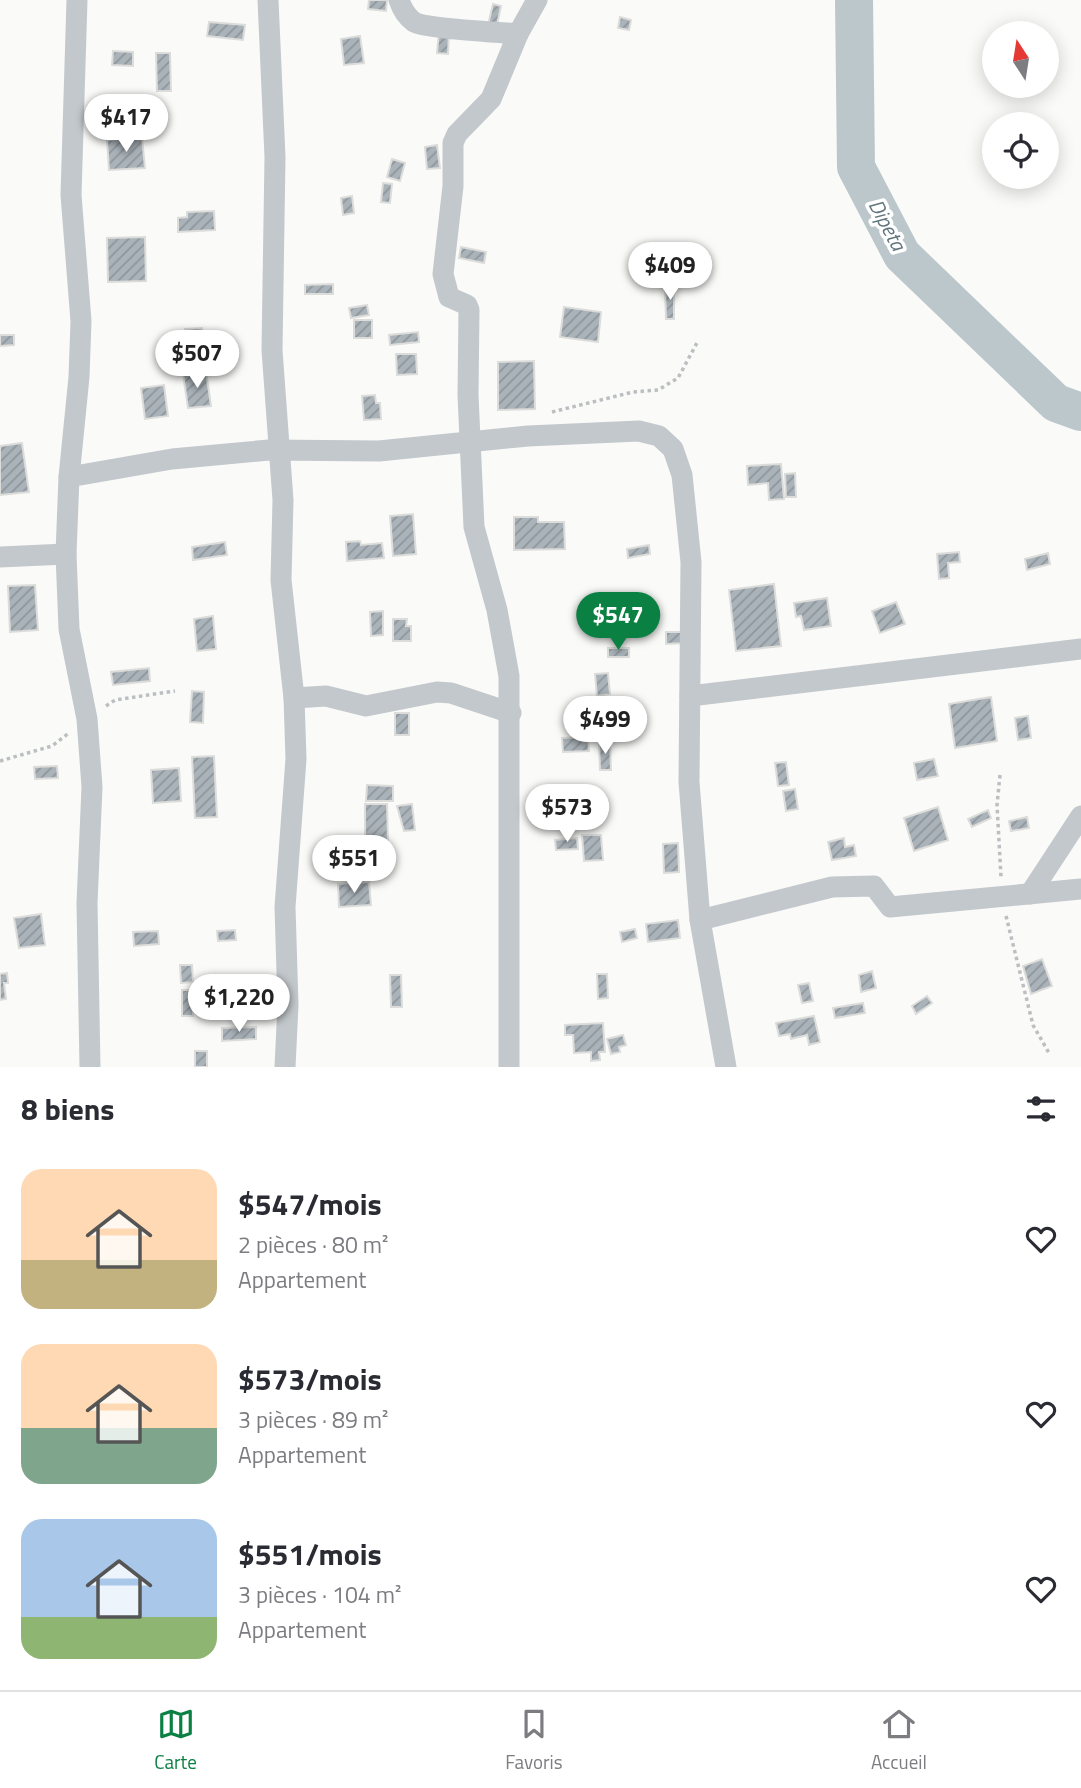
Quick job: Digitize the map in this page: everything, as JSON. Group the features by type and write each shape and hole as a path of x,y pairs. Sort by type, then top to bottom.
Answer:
{"street":[{"path":"77,0 71,195 80,321 79,377 69,477 66,554 69,629 87,719 92,787 88,903 90,1067"},
{"path":"268,0 275,157 272,350 283,500 281,580 294,698 296,759 285,907 288,1005 285,1067"},
{"path":"399,0 402,8 415,23 430,27 518,34"},
{"path":"509,1067 509,676 497,610 474,527 469,310 467,305 449,297 443,274 453,186 453,143 457,134 491,99 518,34 537,0"},
{"path":"69,477 172,460 279,450 379,451 471,441 639,431 659,436 673,449 682,475 691,562 689,782 700,920 726,1067"},
{"path":"0,557 66,554"},
{"path":"690,696 1081,649"},
{"path":"294,698 326,696 366,706 426,693 451,693 511,713"},
{"path":"1030,894 1081,816"},
{"path":"700,920 832,887 874,886 890,906 1081,889"}],"path":[{"path":"541,415 633,392 658,390 678,378 698,341"}],"building":[{"path":"369,0 387,0 386,11 368,9"},
{"path":"493,4 501,6 497,25 488,25"},
{"path":"620,17 631,20 629,30 618,28"},
{"path":"209,22 245,25 243,40 207,36"},
{"path":"439,31 449,31 448,54 437,53"},
{"path":"360,36 364,63 344,65 341,39"},
{"path":"113,51 133,52 133,66 112,65"},
{"path":"156,53 170,53 171,91 157,91"},
{"path":"142,137 145,168 109,170 107,140"},
{"path":"437,145 440,168 427,169 425,147"},
{"path":"392,159 405,163 400,181 387,177"},
{"path":"383,183 392,184 390,203 381,202"},
{"path":"352,196 354,213 343,215 341,198"},
{"path":"214,211 215,230 178,232 178,218 187,217 187,212"},
{"path":"145,237 146,281 108,282 107,238"},
{"path":"461,247 486,252 484,263 459,258"},
{"path":"642,259 646,280 638,281 634,261"},
{"path":"333,284 333,294 305,294 305,285"},
{"path":"674,286 674,319 666,319 665,287"},
{"path":"367,305 369,315 351,318 349,308"},
{"path":"564,307 601,312 598,342 560,337"},
{"path":"354,320 372,320 372,338 354,338"},
{"path":"202,328 203,340 186,342 185,329"},
{"path":"418,332 419,342 390,345 389,335"},
{"path":"0,335 14,335 14,345 0,346"},
{"path":"396,354 416,354 417,374 397,375"},
{"path":"534,361 535,409 498,410 498,362"},
{"path":"206,371 211,406 188,408 183,374"},
{"path":"164,385 168,416 145,419 141,388"},
{"path":"375,395 376,403 380,403 381,419 364,420 362,396"},
{"path":"22,443 29,492 0,495 0,446"},
{"path":"781,464 784,499 769,500 768,483 748,485 747,466"},
{"path":"795,473 796,497 786,497 785,474"},
{"path":"413,514 416,554 393,556 390,516"},
{"path":"514,517 538,517 538,522 564,522 565,549 514,550"},
{"path":"360,541 361,545 382,543 384,558 347,561 346,542"},
{"path":"225,542 227,555 193,560 192,547"},
{"path":"649,545 650,554 628,558 627,549"},
{"path":"959,552 960,562 948,563 949,578 939,579 937,554"},
{"path":"1048,553 1050,564 1027,570 1025,559"},
{"path":"774,584 781,646 736,651 729,590"},
{"path":"35,585 38,630 10,632 8,586"},
{"path":"827,598 831,626 804,630 801,616 796,617 794,603"},
{"path":"896,602 905,624 880,633 872,611"},
{"path":"383,611 383,635 371,636 370,612"},
{"path":"213,616 216,649 197,651 194,619"},
{"path":"393,619 407,619 406,626 411,626 411,641 393,641"},
{"path":"666,632 686,632 686,643 666,644"},
{"path":"608,648 629,648 629,657 608,657"},
{"path":"149,668 150,681 113,685 111,672"},
{"path":"608,673 610,694 597,696 595,674"},
{"path":"192,691 204,692 203,723 190,722"},
{"path":"991,697 997,741 955,748 949,704"},
{"path":"395,713 409,713 409,735 395,735"},
{"path":"1028,716 1031,738 1018,740 1015,718"},
{"path":"588,737 589,751 563,752 562,738"},
{"path":"599,741 610,741 611,770 600,770"},
{"path":"214,756 217,817 195,818 192,757"},
{"path":"934,759 938,776 917,780 914,763"},
{"path":"786,762 789,785 778,786 775,763"},
{"path":"57,766 58,778 35,779 34,767"},
{"path":"179,768 181,801 153,803 151,770"},
{"path":"367,785 393,786 393,801 366,801"},
{"path":"795,789 798,809 786,811 783,791"},
{"path":"365,804 387,804 388,840 365,840"},
{"path":"412,804 415,830 404,831 397,806"},
{"path":"938,807 948,840 914,851 904,818"},
{"path":"988,810 991,818 972,827 968,819"},
{"path":"1027,817 1029,828 1011,831 1009,821"},
{"path":"582,835 601,835 603,860 584,861"},
{"path":"577,838 578,849 556,850 555,840"},
{"path":"844,838 845,847 854,845 856,856 832,860 828,842"},
{"path":"678,843 679,872 664,873 663,844"},
{"path":"369,882 371,905 339,907 338,884"},
{"path":"41,914 45,945 19,948 14,918"},
{"path":"678,920 680,938 648,942 646,924"},
{"path":"635,929 637,938 622,942 620,932"},
{"path":"235,930 236,940 218,941 217,931"},
{"path":"158,931 159,944 134,946 133,932"},
{"path":"1042,959 1052,986 1031,994 1023,966"},
{"path":"180,965 192,965 193,982 181,983"},
{"path":"872,971 876,988 861,992 859,975"},
{"path":"7,973 8,983 4,983 6,999 0,1000 0,974"},
{"path":"597,974 607,974 608,998 598,999"},
{"path":"390,975 401,975 402,1007 391,1007"},
{"path":"809,983 813,1001 802,1003 798,985"},
{"path":"182,990 193,990 193,1016 182,1016"},
{"path":"204,990 204,1014 196,1014 196,991"},
{"path":"927,996 932,1003 916,1014 912,1006"},
{"path":"863,1003 865,1013 835,1018 833,1008"},
{"path":"814,1016 820,1042 809,1045 807,1035 791,1039 790,1034 779,1036 776,1023"},
{"path":"603,1023 605,1052 599,1052 600,1060 591,1061 591,1052 574,1053 573,1035 565,1035 565,1025"},
{"path":"256,1027 256,1039 222,1041 222,1028"},
{"path":"623,1035 626,1045 619,1047 620,1052 611,1054 607,1039"},
{"path":"195,1051 207,1051 207,1067 195,1067"}],"waterway":[{"name":"Dipeta","path":"854,0 856,167 902,255 1056,403 1081,412"}]}
